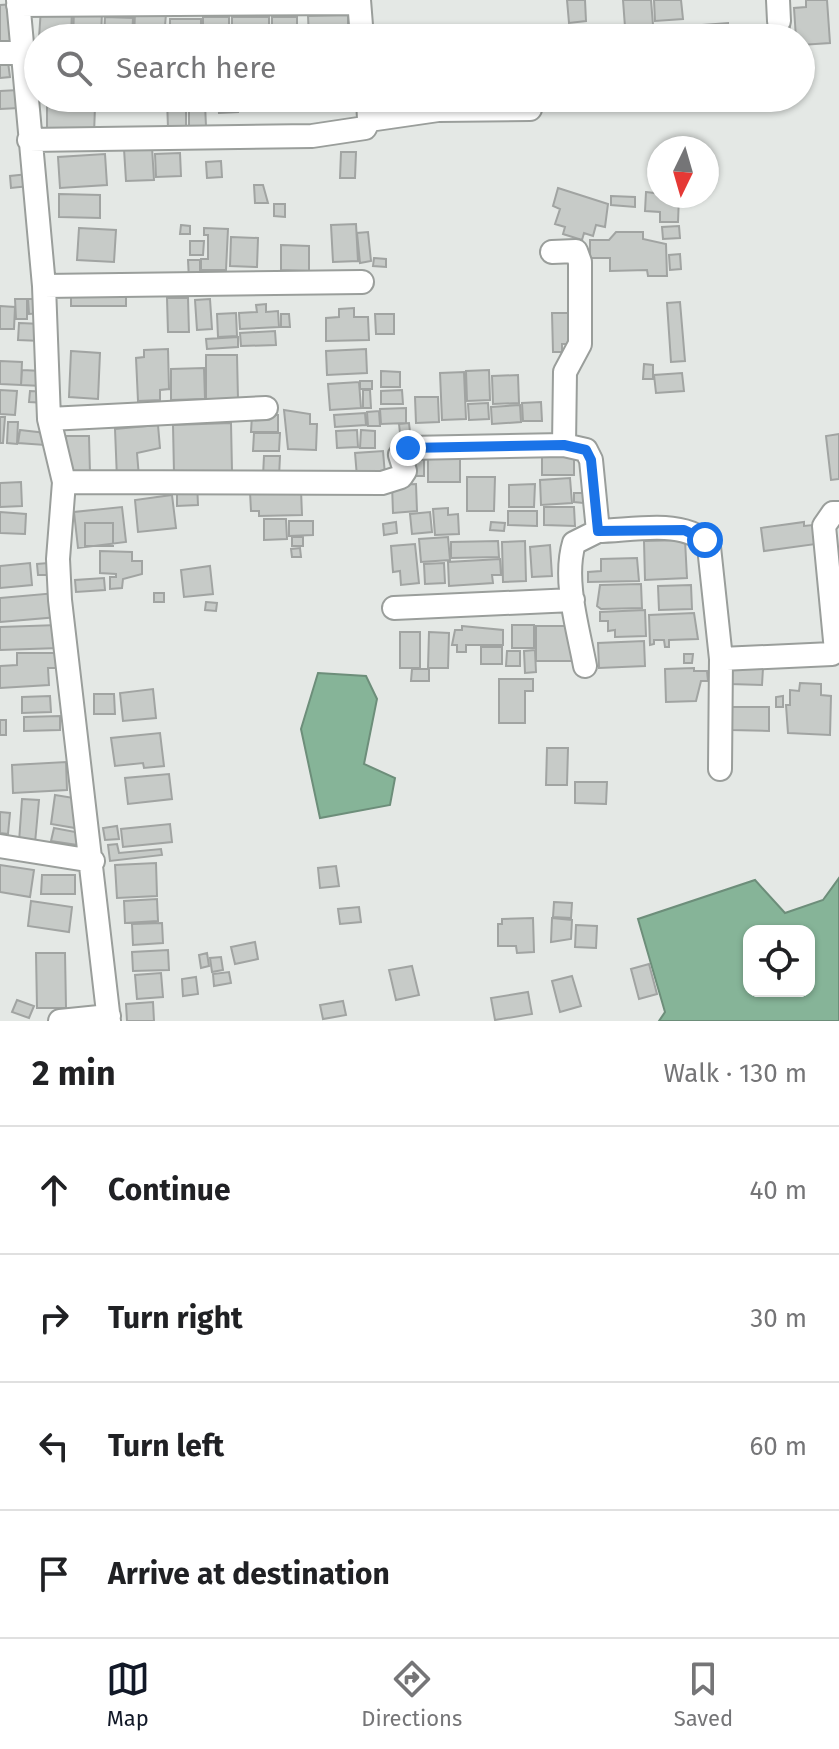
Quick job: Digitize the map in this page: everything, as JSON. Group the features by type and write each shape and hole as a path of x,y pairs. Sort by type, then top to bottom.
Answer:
{"street":[{"path":"60,1021 109,1018 60,600 58,559 64,482 49,419 44,286 29,140 10,53 18,2 358,2 360,24"},
{"path":"29,140 312,136 365,128 368,112"},
{"path":"552,252 576,251 580,262 580,344 565,372 564,445"},
{"path":"44,286 362,282"},
{"path":"49,419 266,408"},
{"path":"64,482 382,483 401,477 405,471 400,455 408,448 564,445 590,455 598,531"},
{"path":"721,659 832,654 838,648 824,526 833,513 839,513"},
{"path":"585,666 573,600 574,543 598,531 684,530 705,540 712,553 721,659 720,769"},
{"path":"394,608 573,600"},
{"path":"0,846 93,861"}],"shaded area":[{"path":"318,673 366,676 377,699 364,764 395,778 390,805 320,818 301,729"},
{"path":"839,878 839,1021 659,1021 665,1012 638,919 755,880 785,913 823,900"}],"building":[{"path":"567,0 585,0 586,21 569,23"},
{"path":"623,0 651,0 653,24 625,24"},
{"path":"654,0 681,0 683,19 655,21"},
{"path":"806,0 827,0 830,43 815,44 815,24 795,24 794,8 806,7"},
{"path":"15,4 18,45 0,47 0,5"},
{"path":"41,8 72,10 72,24 40,24"},
{"path":"74,11 102,12 102,24 74,24"},
{"path":"135,12 166,14 165,24 135,24"},
{"path":"348,15 348,24 308,24 308,16"},
{"path":"105,17 133,18 133,24 105,24"},
{"path":"203,17 229,17 229,24 203,24"},
{"path":"232,17 269,17 269,24 232,24"},
{"path":"272,17 297,17 297,24 272,24"},
{"path":"170,19 201,19 201,24 170,24"},
{"path":"0,62 8,62 10,77 0,78"},
{"path":"18,90 19,108 0,109 0,91"},
{"path":"47,112 95,112 94,134 47,133"},
{"path":"167,112 186,112 186,128 168,128"},
{"path":"189,112 205,112 206,126 189,127"},
{"path":"152,147 154,180 126,181 124,149"},
{"path":"341,152 356,152 355,178 340,178"},
{"path":"180,153 181,176 156,177 155,154"},
{"path":"105,154 107,185 60,188 58,157"},
{"path":"221,161 222,177 207,178 206,162"},
{"path":"28,174 29,186 11,188 10,176"},
{"path":"254,185 263,185 268,203 255,203"},
{"path":"558,188 608,204 605,227 596,225 593,236 584,233 582,240 563,234 565,227 555,224 560,209 553,206"},
{"path":"646,192 647,208 679,208 678,222 660,222 660,212 645,211"},
{"path":"59,194 100,195 100,218 59,217"},
{"path":"611,196 635,197 635,207 611,205"},
{"path":"274,204 285,204 285,217 274,216"},
{"path":"356,224 358,261 333,262 331,225"},
{"path":"181,225 190,226 190,234 180,234"},
{"path":"679,226 680,238 663,239 662,227"},
{"path":"79,228 116,230 114,262 77,260"},
{"path":"204,228 228,229 226,270 201,270 201,259 208,259 208,235 204,235"},
{"path":"368,232 371,261 360,263 357,233"},
{"path":"616,232 643,232 643,239 666,244 667,276 648,276 647,270 610,271 610,258 590,258 590,240 609,240"},
{"path":"231,237 258,238 257,267 230,266"},
{"path":"190,241 204,241 203,255 190,255"},
{"path":"281,245 309,246 309,271 281,270"},
{"path":"680,254 681,269 670,270 669,255"},
{"path":"374,258 386,259 386,267 373,266"},
{"path":"188,260 200,260 200,279 189,280"},
{"path":"71,292 126,292 126,306 71,306"},
{"path":"167,298 188,298 189,332 168,332"},
{"path":"15,299 27,299 27,319 16,319"},
{"path":"28,299 43,299 43,313 29,314"},
{"path":"210,299 212,329 197,330 195,300"},
{"path":"680,302 685,361 671,362 667,303"},
{"path":"266,304 266,312 278,311 279,327 240,329 239,313 257,312 256,305"},
{"path":"0,306 15,307 14,329 0,329"},
{"path":"354,308 354,317 368,317 369,340 326,341 326,318 339,317 339,309"},
{"path":"236,313 237,336 218,337 217,314"},
{"path":"552,313 571,313 572,344 562,344 562,352 553,352"},
{"path":"281,314 289,314 290,327 281,327"},
{"path":"375,314 394,314 394,334 376,334"},
{"path":"19,323 42,324 41,341 18,340"},
{"path":"275,331 276,345 241,346 240,333"},
{"path":"238,337 238,347 207,349 206,339"},
{"path":"168,349 169,389 160,390 160,400 138,401 136,358 144,357 144,350"},
{"path":"366,349 367,373 327,375 326,351"},
{"path":"71,351 100,353 98,399 69,397"},
{"path":"206,355 237,355 238,399 206,400"},
{"path":"0,361 22,362 21,385 0,384"},
{"path":"644,364 653,365 653,379 643,379"},
{"path":"204,368 205,399 171,400 171,369"},
{"path":"22,370 42,371 42,386 21,385"},
{"path":"489,370 490,400 467,401 466,371"},
{"path":"381,371 400,372 400,387 381,387"},
{"path":"464,372 466,419 442,420 440,373"},
{"path":"682,373 684,391 656,393 654,375"},
{"path":"518,375 519,403 493,404 492,376"},
{"path":"360,381 372,381 372,389 360,389"},
{"path":"359,382 361,408 330,410 328,384"},
{"path":"0,390 17,391 15,415 0,414"},
{"path":"363,390 370,390 371,408 363,408"},
{"path":"402,390 403,404 381,404 381,391"},
{"path":"30,391 48,392 47,403 29,402"},
{"path":"415,397 438,397 439,422 416,423"},
{"path":"541,402 542,421 523,421 522,403"},
{"path":"488,403 489,419 469,420 468,404"},
{"path":"520,405 521,422 492,424 491,407"},
{"path":"406,408 406,423 381,424 380,409"},
{"path":"284,410 310,414 310,424 317,424 316,450 288,449"},
{"path":"379,411 380,426 368,426 367,412"},
{"path":"365,413 366,425 335,427 334,415"},
{"path":"252,415 278,415 278,432 251,432"},
{"path":"0,417 5,417 3,443 0,443"},
{"path":"8,422 18,422 17,444 7,443"},
{"path":"231,423 232,471 174,473 173,425"},
{"path":"409,423 410,432 400,433 399,424"},
{"path":"158,425 160,448 137,453 139,477 117,479 115,429"},
{"path":"20,430 46,433 45,445 18,443"},
{"path":"357,430 358,447 337,448 336,431"},
{"path":"361,430 375,431 375,448 360,448"},
{"path":"254,433 280,433 279,451 253,451"},
{"path":"839,434 839,479 831,480 826,436"},
{"path":"66,436 89,436 90,473 67,474"},
{"path":"383,451 385,475 357,477 355,453"},
{"path":"542,454 574,454 574,475 542,475"},
{"path":"264,456 280,456 279,477 263,476"},
{"path":"410,458 424,458 424,476 410,476"},
{"path":"428,459 460,459 460,482 428,482"},
{"path":"467,477 495,477 494,511 467,511"},
{"path":"570,478 572,503 541,505 540,480"},
{"path":"21,482 22,506 0,507 0,483"},
{"path":"197,482 198,505 177,506 177,483"},
{"path":"416,484 417,511 393,513 392,485"},
{"path":"535,484 534,507 509,507 509,485"},
{"path":"301,490 302,515 259,516 259,511 251,511 250,492"},
{"path":"574,493 583,493 583,503 574,502"},
{"path":"172,495 176,528 138,532 135,500"},
{"path":"122,507 126,542 78,548 74,512"},
{"path":"544,507 574,507 575,526 544,525"},
{"path":"448,508 448,515 458,514 459,534 435,535 433,509"},
{"path":"508,511 537,511 537,526 508,525"},
{"path":"0,512 26,514 25,534 0,533"},
{"path":"430,512 432,532 412,534 410,514"},
{"path":"264,519 286,519 287,539 264,540"},
{"path":"289,521 313,521 313,535 289,536"},
{"path":"396,522 397,533 384,535 383,524"},
{"path":"491,522 505,523 504,531 490,530"},
{"path":"804,522 804,526 813,525 816,544 764,551 761,528"},
{"path":"85,523 113,523 113,546 85,546"},
{"path":"292,537 303,537 303,546 292,546"},
{"path":"448,537 450,560 421,562 419,539"},
{"path":"685,540 687,578 645,580 644,541"},
{"path":"498,541 499,557 451,558 451,542"},
{"path":"525,541 526,581 503,582 502,542"},
{"path":"415,544 419,583 401,585 400,571 393,572 391,546"},
{"path":"550,545 552,576 532,577 530,547"},
{"path":"300,548 301,557 292,557 291,549"},
{"path":"100,551 132,552 132,561 142,561 142,574 123,579 122,588 110,589 110,577 116,577 116,574 100,573"},
{"path":"637,558 639,581 588,582 588,572 601,571 601,559"},
{"path":"500,559 501,575 492,575 493,583 449,586 448,562"},
{"path":"30,563 32,585 0,588 0,566"},
{"path":"48,563 48,575 38,575 37,564"},
{"path":"444,563 445,583 425,584 424,564"},
{"path":"210,566 213,594 184,597 181,570"},
{"path":"104,578 105,590 76,592 75,580"},
{"path":"641,584 642,608 601,609 597,606 600,585"},
{"path":"691,585 692,609 659,610 658,586"},
{"path":"56,593 58,617 0,622 0,598"},
{"path":"154,593 164,593 164,602 154,602"},
{"path":"206,602 217,603 216,611 205,610"},
{"path":"645,610 646,636 615,637 615,630 608,631 608,621 600,621 600,612"},
{"path":"694,613 698,639 669,640 669,647 665,647 664,640 654,640 654,644 650,645 649,615"},
{"path":"58,625 59,648 0,650 0,627"},
{"path":"512,625 534,625 534,648 512,648"},
{"path":"462,626 503,630 503,645 466,645 466,652 457,652 457,645 452,645 455,630 462,630"},
{"path":"536,626 572,626 572,661 536,661"},
{"path":"400,632 420,632 420,668 400,668"},
{"path":"429,632 449,633 448,668 428,668"},
{"path":"644,641 645,666 599,668 598,643"},
{"path":"481,647 502,647 502,664 481,664"},
{"path":"535,650 536,672 525,673 524,651"},
{"path":"507,651 520,651 520,666 506,666"},
{"path":"17,653 62,653 62,668 48,668 49,685 0,688 0,666 17,665"},
{"path":"684,654 693,654 692,663 684,663"},
{"path":"694,668 694,671 707,671 708,681 701,681 696,701 666,702 665,669"},
{"path":"730,668 763,668 762,685 730,684"},
{"path":"412,669 429,669 429,681 411,681"},
{"path":"499,679 533,679 533,691 525,691 525,723 499,723"},
{"path":"800,683 821,684 821,695 831,696 830,735 788,733 786,705 790,705 790,690 799,691"},
{"path":"153,689 156,718 123,721 120,693"},
{"path":"94,694 114,694 115,714 94,714"},
{"path":"50,696 51,712 22,713 22,697"},
{"path":"783,696 783,707 776,707 776,697"},
{"path":"731,707 769,707 769,731 731,730"},
{"path":"60,716 60,730 24,731 24,717"},
{"path":"0,720 6,720 6,735 0,735"},
{"path":"160,733 164,766 144,768 143,763 115,766 111,738"},
{"path":"547,748 568,748 567,785 546,785"},
{"path":"66,762 67,790 13,793 12,765"},
{"path":"169,774 172,799 128,804 125,778"},
{"path":"575,782 607,782 606,804 575,803"},
{"path":"55,795 80,799 75,828 51,824"},
{"path":"22,799 39,800 35,843 19,842"},
{"path":"0,812 10,813 8,834 0,833"},
{"path":"170,824 172,842 123,847 121,829"},
{"path":"117,826 119,839 105,840 103,828"},
{"path":"54,828 86,834 84,846 51,841"},
{"path":"117,844 119,853 161,849 162,855 110,861 108,845"},
{"path":"156,863 157,896 117,898 115,865"},
{"path":"0,865 34,870 30,897 0,892"},
{"path":"336,866 339,886 320,888 318,868"},
{"path":"42,875 75,875 75,894 41,894"},
{"path":"157,899 158,921 125,923 124,901"},
{"path":"31,901 72,907 69,932 28,926"},
{"path":"554,902 572,903 571,918 553,917"},
{"path":"359,907 361,922 340,924 338,909"},
{"path":"533,918 534,952 517,953 516,946 498,946 498,924 502,924 502,919"},
{"path":"552,918 572,920 571,939 551,942"},
{"path":"162,923 163,943 133,945 132,924"},
{"path":"576,925 597,926 596,948 575,947"},
{"path":"255,942 258,959 235,964 231,947"},
{"path":"168,950 169,970 133,971 132,952"},
{"path":"36,953 65,953 66,1008 37,1008"},
{"path":"207,953 209,966 201,968 199,955"},
{"path":"221,957 223,970 212,972 210,958"},
{"path":"649,964 657,994 639,999 631,969"},
{"path":"412,966 419,995 396,1000 389,970"},
{"path":"229,972 231,983 214,986 213,974"},
{"path":"161,973 163,997 137,999 135,975"},
{"path":"572,976 581,1006 560,1012 552,981"},
{"path":"196,977 198,994 183,996 182,979"},
{"path":"528,992 532,1014 495,1020 491,998"},
{"path":"17,1000 34,1006 29,1018 12,1012"},
{"path":"343,1001 346,1015 323,1019 320,1005"},
{"path":"153,1002 154,1021 127,1021 126,1004"}],"route":[{"path":"408,448 564,445 586,450 591,460 598,531 684,530 692,531 705,540"}]}
